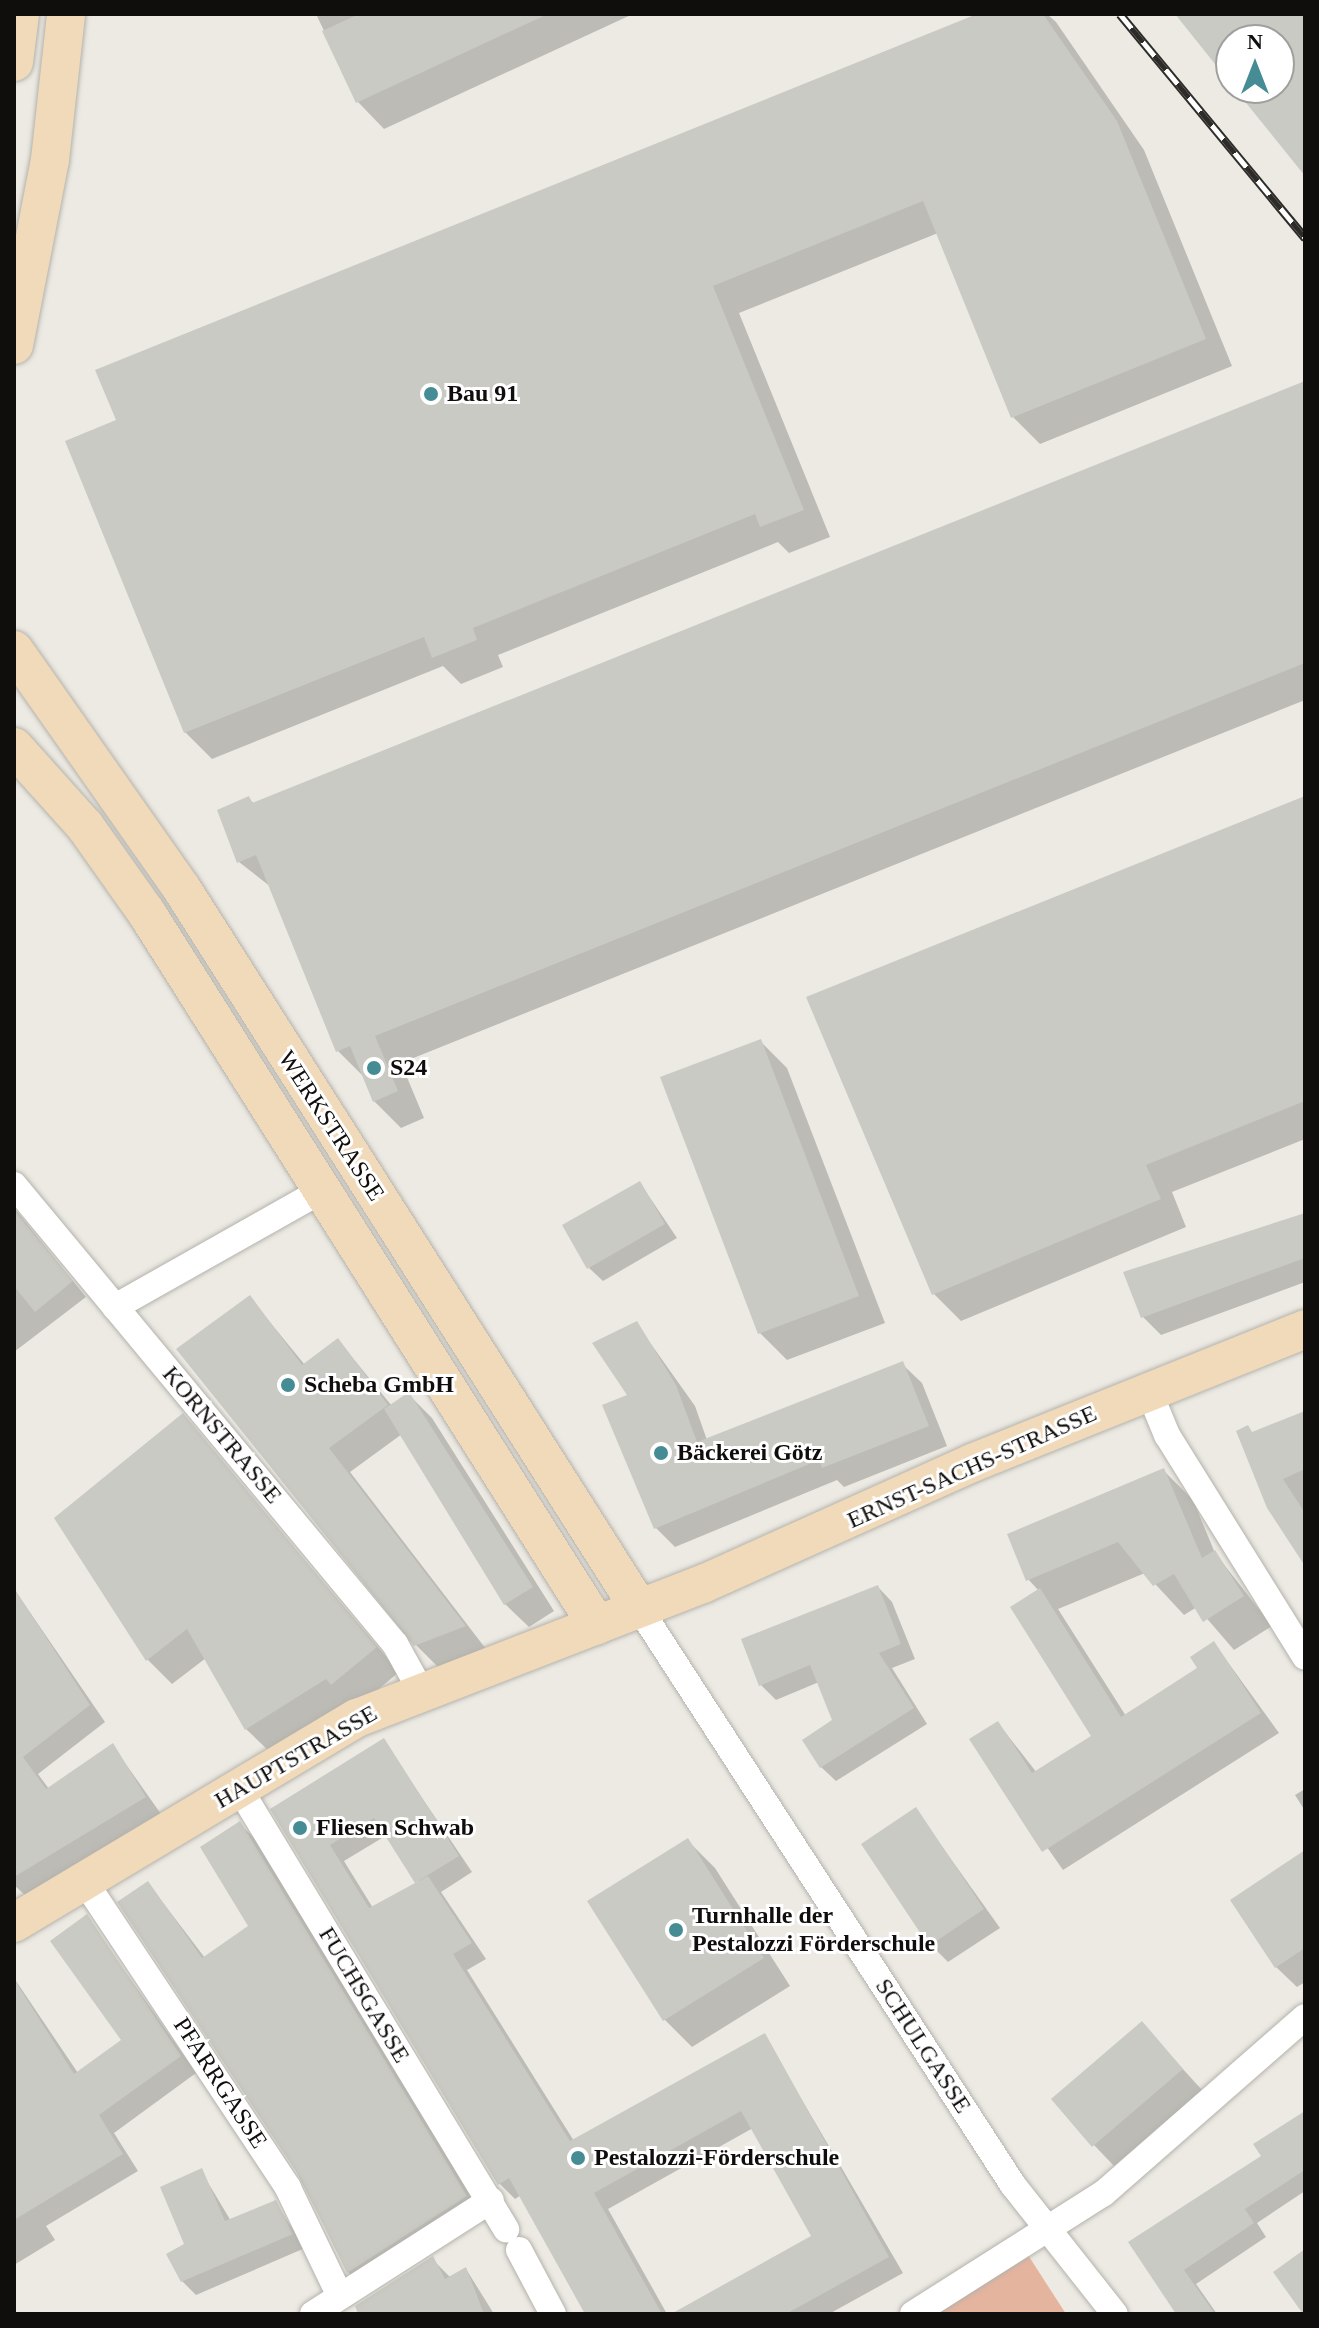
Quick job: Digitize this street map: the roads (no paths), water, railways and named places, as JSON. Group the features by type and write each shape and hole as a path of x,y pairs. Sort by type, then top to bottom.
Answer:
{"main road":[{"path":"14,62 20,14"},
{"path":"14,345 50,160 66,14"},
{"name":"WERKSTRASSE","path":"14,650 182,889 639,1608"},
{"name":"WERKSTRASSE","path":"17,753 85,826 146,912 597,1625"},
{"name":"ERNST-SACHS-STRASSE","path":"639,1608 1148,1389 1305,1329"},
{"name":"HAUPTSTRASSE","path":"14,1923 339,1727 421,1691 639,1608"}],"street":[{"name":"KORNSTRASSE","path":"14,1185 395,1644 421,1691"},
{"path":"115,1307 324,1189"},
{"path":"1148,1389 1167,1435 1305,1657"},
{"name":"SCHULGASSE","path":"639,1608 1013,2185 1115,2314"},
{"name":"FUCHSGASSE","path":"239,1788 491,2200 553,2314"},
{"name":"PFARRGASSE","path":"85,1882 288,2188 339,2294"},
{"path":"913,2314 1050,2231 1104,2193 1305,2017"},
{"path":"313,2314 339,2294 491,2200"}],"railway":[{"path":"1120,14 1305,238"}],"place":[{"name":"Bau 91","path":"431,394"},
{"name":"S24","path":"374,1068"},
{"name":"Scheba GmbH","path":"288,1385"},
{"name":"Bäckerei Götz","path":"661,1453"},
{"name":"Fliesen Schwab","path":"300,1828"},
{"name":"Turnhalle der Pestalozzi Förderschule","path":"676,1930"},
{"name":"Pestalozzi-Förderschule","path":"578,2158"}]}
